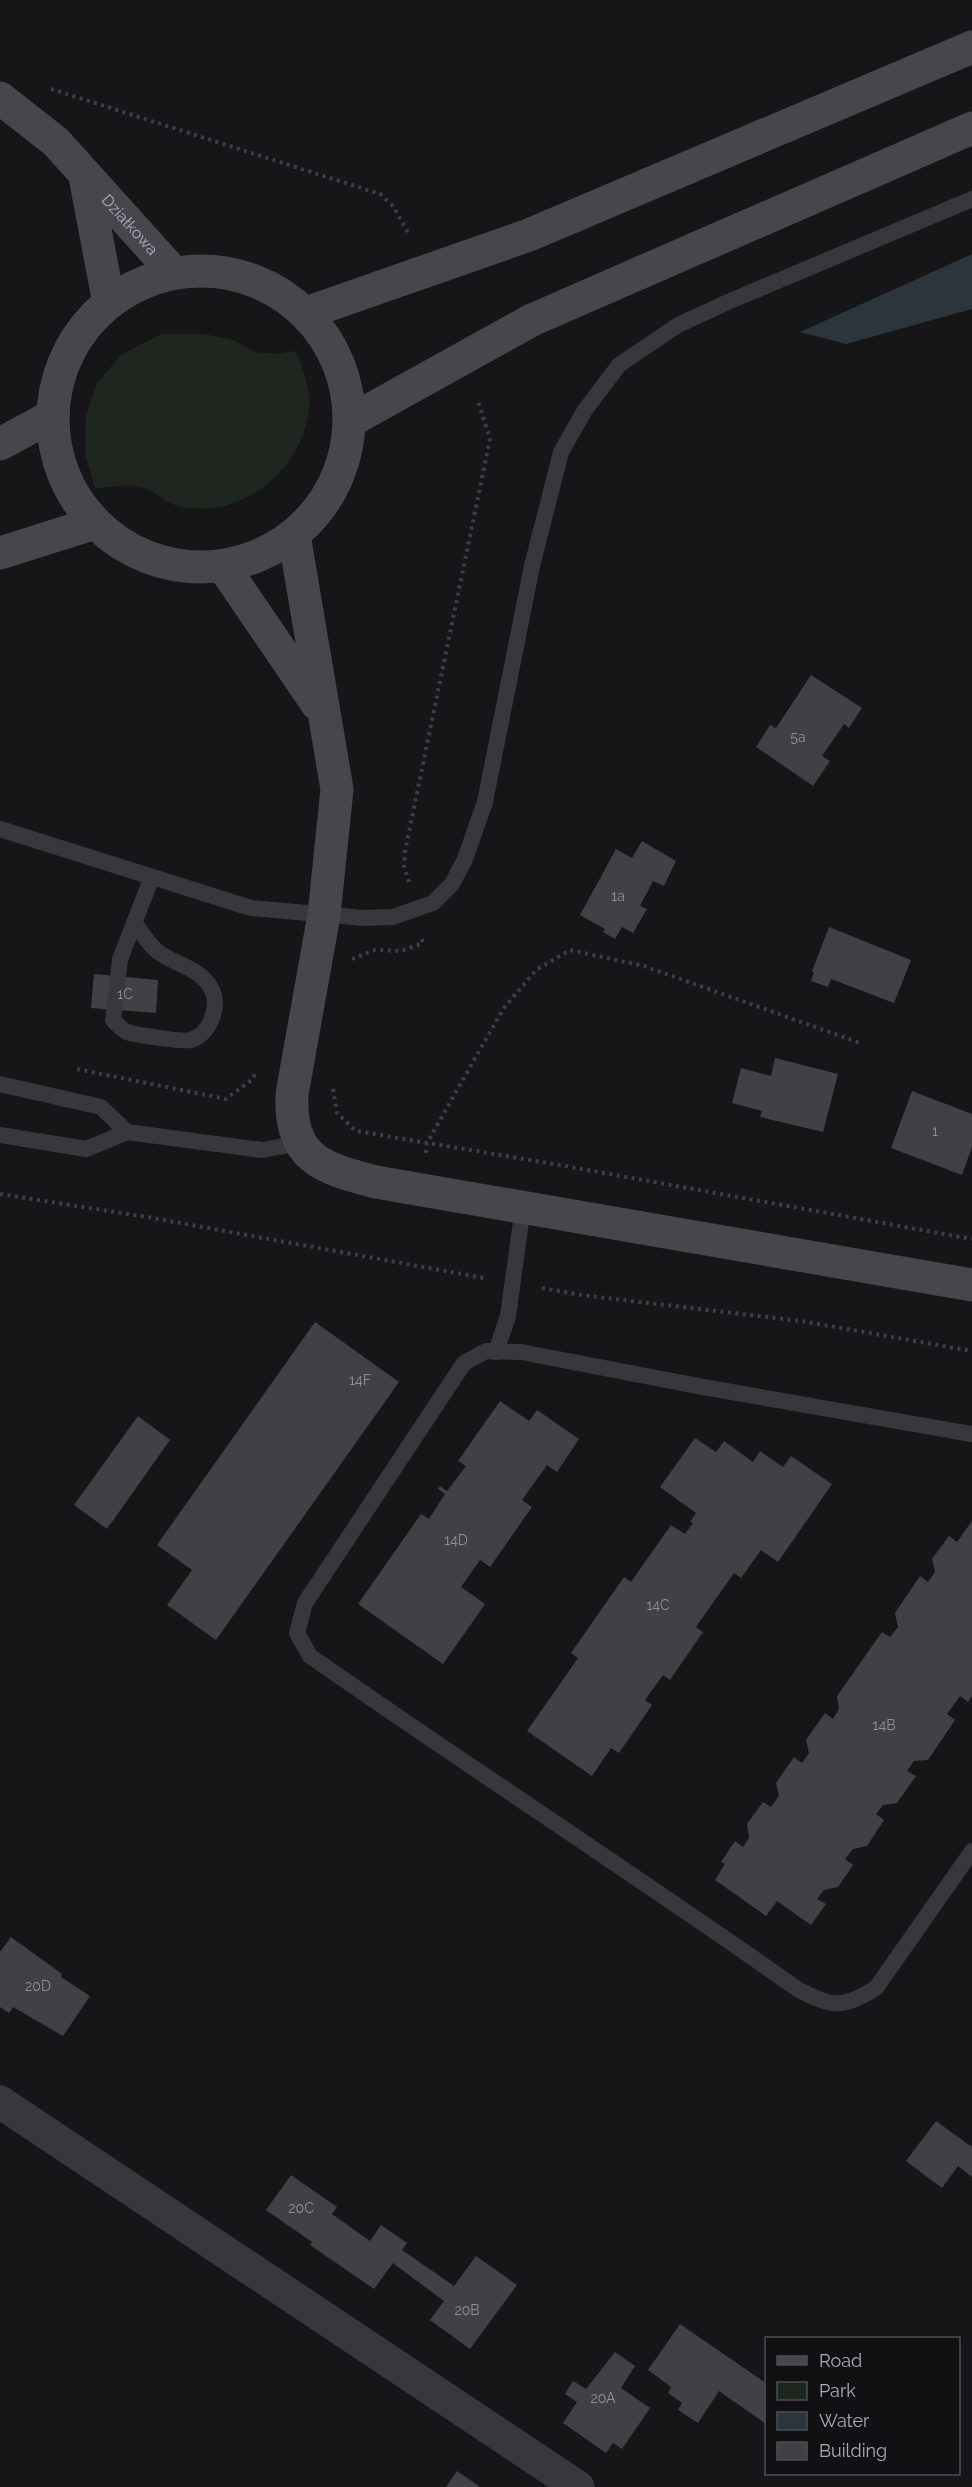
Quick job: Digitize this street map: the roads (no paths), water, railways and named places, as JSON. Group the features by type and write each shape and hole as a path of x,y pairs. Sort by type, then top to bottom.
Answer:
{"main road":[{"path":"306,314 530,235 972,47"},
{"name":"Działkowa","path":"0,98 56,142 85,177 174,273"},
{"path":"350,421 532,320 972,128"},
{"name":"Działkowa","path":"85,177 109,303"},
{"path":"209,271 244,277 278,291 306,314 330,345 345,382 350,421 343,464 324,503 294,536 261,555 223,566 177,566 132,551 95,523 71,492 57,455 52,416 57,384 68,354 85,326 109,303 139,284 174,273 209,271"},
{"path":"0,444 52,416"},
{"path":"0,553 95,523"},
{"path":"294,536 337,789 324,915 292,1094 291,1116 300,1143 315,1160 333,1171 376,1182 972,1285"},
{"path":"223,566 323,712"}],"street":[{"path":"0,2102 578,2487"}],"lane":[{"path":"0,830 251,908 324,915 393,917 433,903 452,884 477,829 493,773 501,714 532,566 561,452 585,411 620,365 678,325 972,199"},
{"path":"134,922 156,950 180,966 195,970 206,979 213,993 215,1007 211,1022 203,1033 190,1040 126,1032 113,1020 120,959 134,922 152,877"},
{"path":"0,1084 101,1107 127,1132"},
{"path":"0,1135 86,1149 127,1132 262,1150 300,1143"},
{"path":"496,1352 508,1316 523,1207"},
{"path":"972,1434 703,1387 521,1352 486,1351 464,1363 305,1603 297,1633 310,1656 458,1759 638,1877 799,1990 824,2002 852,2003 876,1988 972,1851"}],"water":[{"path":"972,254 972,309 846,344 800,332"}]}
